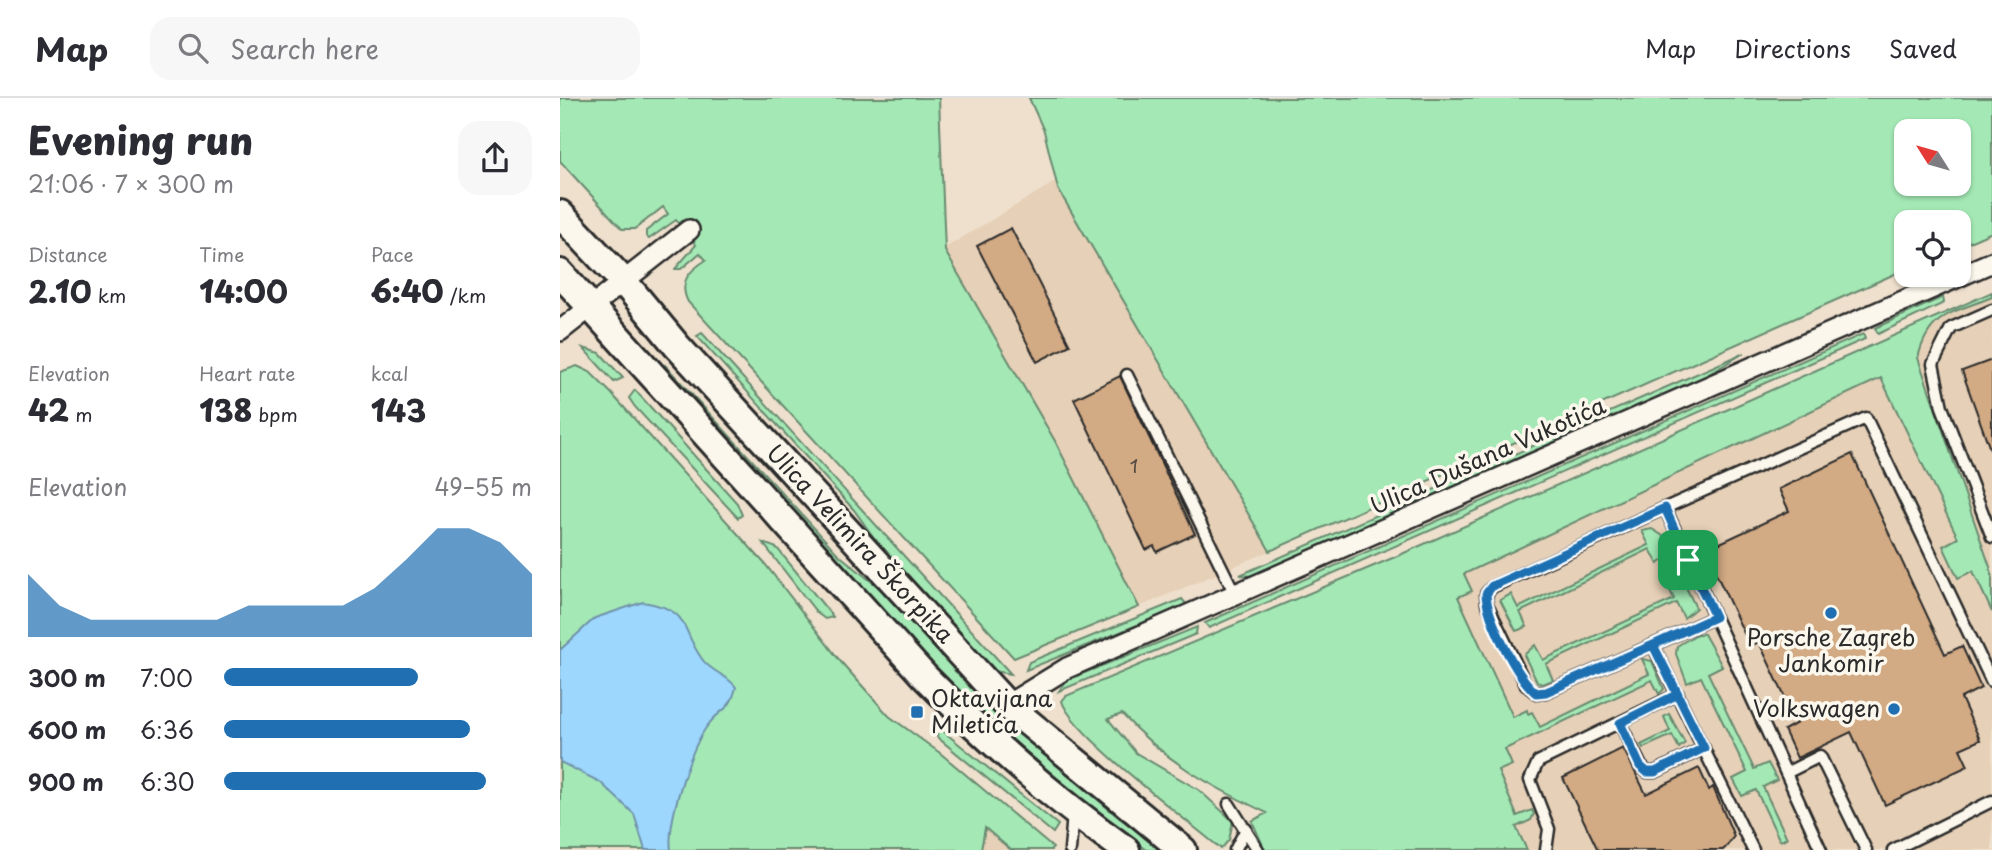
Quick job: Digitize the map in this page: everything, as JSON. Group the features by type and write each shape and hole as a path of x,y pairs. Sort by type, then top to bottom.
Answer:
{"main road":[{"name":"Ulica Velimira Škorpika","path":"560,214 624,282 677,346 1007,705 1183,850"},
{"name":"Ulica Velimira Škorpika","path":"560,273 924,676 986,739 1073,813 1126,850"}],"street":[{"path":"560,331 689,230"},
{"name":"Ulica Dušana Vukotića","path":"1007,705 1067,668 1992,262"}],"lane":[{"path":"1992,310 1951,328 1933,364 1942,407 1992,537"},
{"path":"1127,375 1235,594"},
{"path":"1715,617 1546,692 1536,693 1526,685 1504,643 1487,604 1486,594 1492,586 1866,418 1992,682"},
{"path":"1665,508 1821,850"},
{"path":"1653,645 1753,850"},
{"path":"1546,850 1549,829 1530,780 1538,762 1678,694"},
{"path":"1620,723 1640,766 1647,772 1655,772 1704,748"},
{"path":"1786,773 1820,756 1866,850"},
{"path":"1893,850 1992,801"},
{"path":"1229,804 1258,850"},
{"path":"1070,850 1073,813"},
{"path":"1235,850 1245,829"}],"shaded area":[{"path":"1055,182 1270,551 1139,607 1055,441 943,249"},
{"path":"1992,292 1992,850 1527,850 1395,557"},
{"path":"986,817 1042,850 982,850"}],"green space":[{"path":"560,98 939,98 945,251 1055,441 1139,607 1014,658 688,302 684,289 687,278 706,260 700,253 681,269 675,269 696,245 676,220 649,239 646,236 646,231 668,214 663,207 635,229 622,229 560,161"},
{"path":"1029,98 1992,98 1992,232 1971,241 1971,210 1894,210 1894,274 1270,551 1058,189 1044,131"},
{"path":"1992,292 1992,297 1954,311 1936,323 1923,343 1918,358 1992,573 1992,612 1973,571 1958,578 1943,546 1958,538 1881,378 1464,574 1472,591 1458,597 1513,717 1527,710 1528,714 1532,712 1540,727 1649,674 1642,659 1652,661 1664,689 1659,694 1652,680 1505,749 1512,765 1498,771 1517,816 1532,810 1534,814 1531,820 1516,827 1527,850 1265,850 1252,821 1267,813 1227,793 1171,759 1122,714 1108,719 1136,753 1199,790 1233,821 1229,840 1221,849 1108,755 1086,734 1062,701 1066,696 1395,557"},
{"path":"1943,297 1944,303 1878,334 1875,328"},
{"path":"702,333 1011,674 989,670 890,560 854,510 697,336"},
{"path":"1863,334 1865,339 1209,628 1205,623"},
{"path":"583,348 600,353 623,378 614,382"},
{"path":"1744,353 1699,380 1280,567 1253,576 1240,575"},
{"path":"665,365 838,554 889,596 1012,726 1118,817 1164,850 1146,850 1113,826 991,722 911,644 662,368"},
{"path":"577,366 590,372 611,393 765,564 841,662 889,716 940,753 1053,848 1051,850 1011,850 985,828 981,850 560,850 560,372"},
{"path":"635,390 737,503 742,515 738,518 635,407 629,398"},
{"path":"1652,529 1663,536 1671,555 1658,564 1650,549 1520,612 1527,627 1516,631 1500,600 1511,594 1518,608 1649,545 1642,531"},
{"path":"763,543 777,548 833,617 825,619 817,613"},
{"path":"1678,579 1683,581 1696,608 1684,618 1676,603 1546,664 1553,680 1542,684 1537,682 1524,655 1535,645 1543,660 1674,599 1667,584"},
{"path":"1182,599 1187,605 1026,670 1029,662"},
{"path":"1197,627 1196,634 1059,691 1067,680"},
{"path":"1697,634 1704,634 1722,666 1708,673 1754,769 1768,763 1777,780 1763,787 1787,838 1780,841 1756,790 1742,796 1733,779 1747,772 1701,677 1687,683 1676,654 1677,646"},
{"path":"1669,714 1685,743 1679,748 1672,735 1643,748 1641,745 1670,731 1664,717"},
{"path":"938,727 1058,825 1053,833 937,737"}],"water":[{"path":"643,602 659,605 677,615 702,659 736,687 728,706 713,719 701,736 687,767 676,804 671,850 645,850 634,814 600,782 560,762 560,650 595,618"}],"building":[{"path":"1011,228 1070,345 1037,362 977,246"},
{"path":"1992,360 1992,448 1990,449 1962,371"},
{"path":"1120,376 1195,534 1157,552 1154,546 1146,550 1074,399"},
{"name":"Porsche Zagreb Jankomir","path":"1852,454 1945,654 1962,646 1981,688 1961,698 1980,740 1960,749 1968,766 1885,805 1851,732 1797,758 1784,730 1797,723 1759,642 1750,646 1705,550 1789,511 1779,489"},
{"path":"1623,748 1646,794 1699,768 1709,790 1713,787 1734,836 1726,847 1723,850 1598,850 1563,778"}],"place":[{"name":"Porsche Zagreb Jankomir","path":"1831,613"},
{"name":"Volkswagen","path":"1894,709"},
{"name":"Oktavijana Miletića","path":"917,712"}],"route":[{"path":"1688,560 1665,508 1492,586 1486,594 1487,604 1504,643 1526,685 1536,693 1546,692 1653,645 1678,694 1704,748 1655,772 1647,772 1640,766 1620,723 1678,694 1653,645 1715,617 1688,560"}]}
